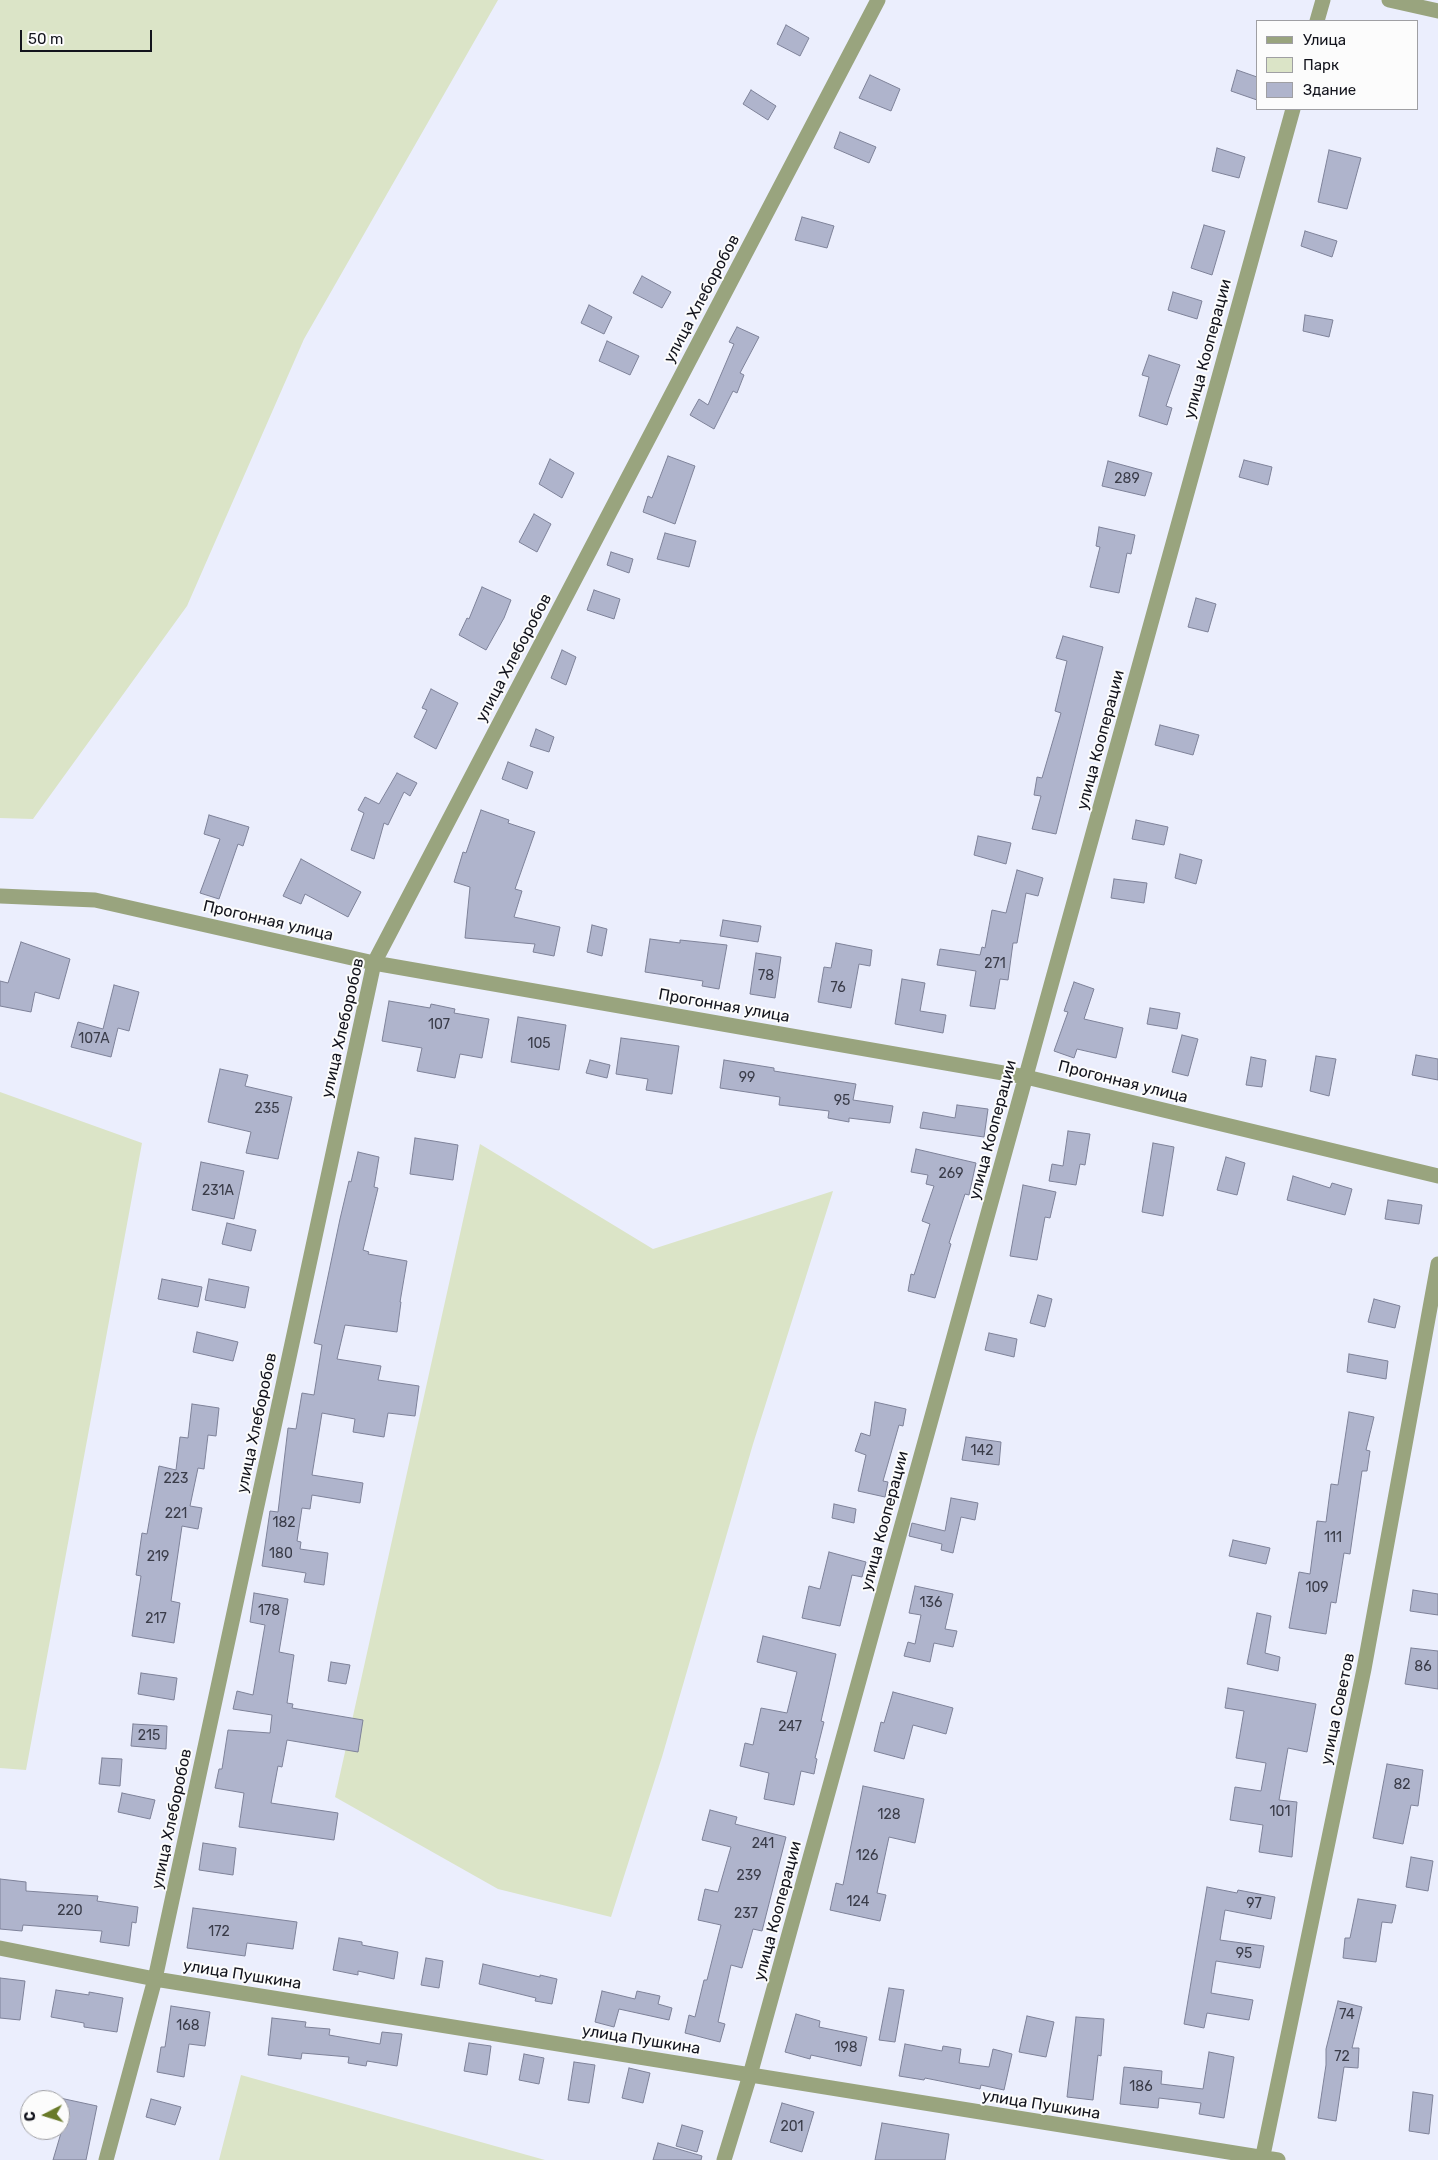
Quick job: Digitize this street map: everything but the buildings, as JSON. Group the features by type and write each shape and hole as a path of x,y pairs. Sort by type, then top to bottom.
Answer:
{"street":[{"name":"улица Хлеборобов","path":"106,2160 155,1979 374,963 878,0"},
{"path":"1317,20 1323,0"},
{"path":"1390,0 1438,11"},
{"name":"улица Кооперации","path":"724,2160 750,2075 1293,110"},
{"name":"Прогонная улица","path":"0,896 96,900 374,963 1026,1077 1438,1176"},
{"name":"улица Советов","path":"1262,2159 1364,1669 1438,1264"},
{"name":"улица Пушкина","path":"0,1948 155,1979 1262,2159 1278,2160"}],"green space":[{"path":"0,0 498,0 304,339 187,606 33,819 0,818"},
{"path":"0,1092 142,1143 26,1770 0,1768"},
{"path":"480,1144 653,1249 833,1191 753,1444 662,1757 611,1917 498,1889 335,1797"},
{"path":"241,2075 545,2160 219,2160"}]}
